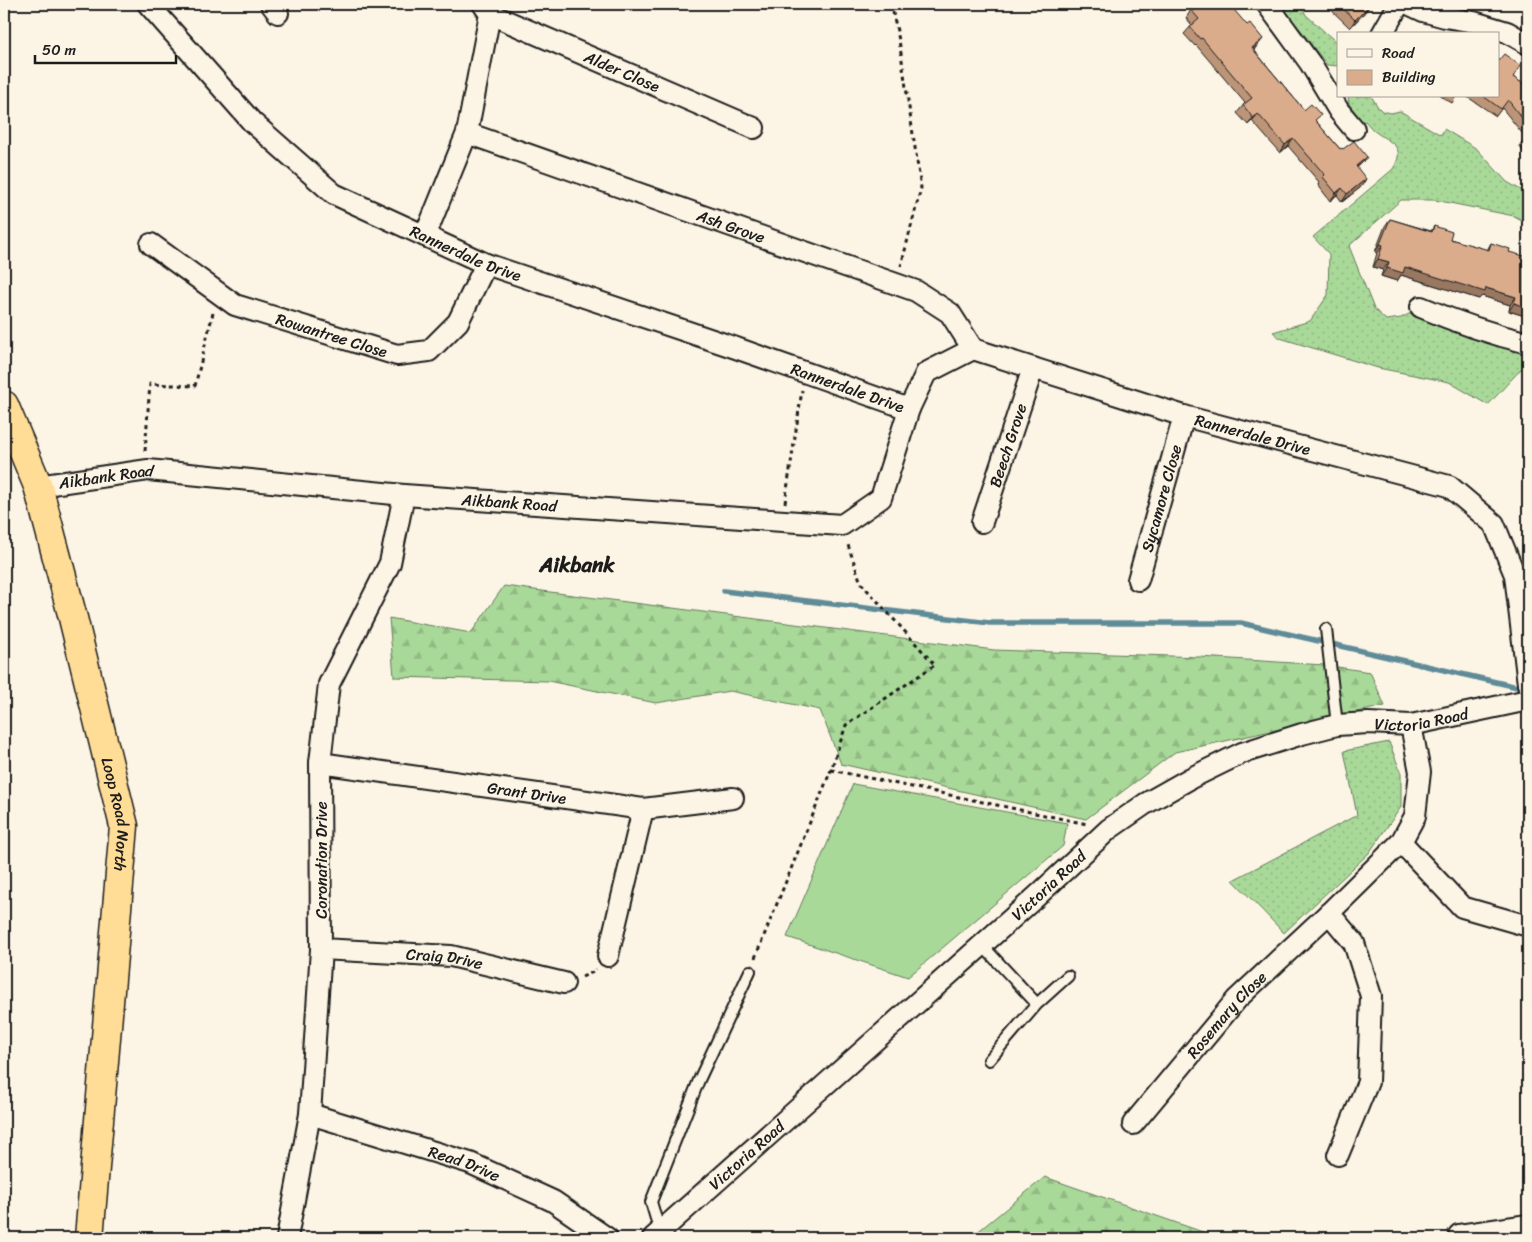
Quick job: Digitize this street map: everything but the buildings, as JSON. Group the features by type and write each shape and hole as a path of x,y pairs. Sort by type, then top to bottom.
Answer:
{"highway":[{"name":"Loop Road North","path":"4,405 38,486 73,618 124,826 89,1238"}],"street":[{"name":"Rannerdale Drive","path":"148,4 252,122 334,194 486,264 909,409 926,373 973,349 1184,416 1449,486 1494,524 1508,558 1515,576 1528,684"},
{"path":"1267,4 1310,64 1332,85"},
{"path":"1383,32 1398,4"},
{"path":"1408,4 1423,11 1474,22 1506,32 1528,44"},
{"name":"Alder Close","path":"425,236 467,133 486,9 754,128"},
{"path":"1338,98 1354,129"},
{"name":"Ash Grove","path":"467,133 916,291 950,313 973,349"},
{"name":"Rowantree Close","path":"151,244 235,305 397,355 429,351 458,322 486,264"},
{"path":"1421,307 1456,322 1495,335 1528,343"},
{"name":"Beech Grove","path":"982,522 1033,368"},
{"path":"842,525 881,498 909,409"},
{"name":"Sycamore Close","path":"1138,580 1184,416"},
{"name":"Aikbank Road","path":"38,486 144,471 404,495 842,525"},
{"name":"Coronation Drive","path":"287,1238 310,1114 321,948 320,763 329,684 390,563 404,495"},
{"name":"Victoria Road","path":"656,1235 982,945 1109,829 1145,804 1190,778 1242,753 1302,734 1337,726 1368,723 1411,725 1528,700"},
{"name":"Rosemary Close","path":"1133,1124 1237,999 1401,842 1415,816 1420,772 1411,725"},
{"name":"Grant Drive","path":"320,763 643,809 733,798"},
{"path":"608,956 643,809"},
{"path":"1401,842 1462,907 1528,926"},
{"path":"1329,913 1354,943 1371,996 1368,1082 1338,1155"},
{"name":"Craig Drive","path":"321,948 451,956 564,983"},
{"name":"Read Drive","path":"310,1114 470,1162 553,1201 607,1238"},
{"path":"1459,1235 1528,1225"}],"lane":[{"path":"1326,630 1337,726"},
{"path":"982,945 1037,1004"},
{"path":"656,1235 651,1202 700,1080 750,972"},
{"path":"989,1060 1037,1004 1068,976"}],"path":[{"path":"891,4 899,40 921,188 896,284"},
{"path":"144,471 150,384 195,386 218,292"},
{"path":"783,521 805,372"},
{"path":"750,972 831,770 846,724 935,665 861,583 842,525"},
{"path":"831,770 1109,829"},
{"path":"564,983 593,972 608,956"}],"green space":[{"path":"1281,4 1298,4 1306,15 1337,42 1337,66 1327,65"},
{"path":"1348,98 1372,98 1382,111 1391,113 1400,111 1441,135 1444,129 1477,149 1507,182 1528,194 1528,223 1514,216 1435,200 1401,200 1349,246 1374,309 1386,320 1401,318 1411,313 1528,351 1528,368 1521,369 1488,405 1449,382 1378,368 1280,338 1273,332 1310,321 1328,295 1329,254 1313,237 1393,169 1397,162 1398,151 1393,143 1374,130 1365,121 1363,123 1349,104"},
{"path":"504,586 994,650 1200,657 1324,665 1370,672 1385,706 1175,752 1086,819 841,764 820,710 730,691 656,703 548,681 394,677 389,618 471,633"},
{"path":"1389,742 1401,773 1401,807 1369,853 1284,933 1233,880 1357,815 1344,751"},
{"path":"853,784 1067,823 1063,846 908,977 787,937"},
{"path":"1045,1177 1220,1238 970,1238"}],"waterway":[{"path":"724,591 990,623 1241,623 1526,689"}],"district":[{"name":"Aikbank","path":"577,565"}]}
